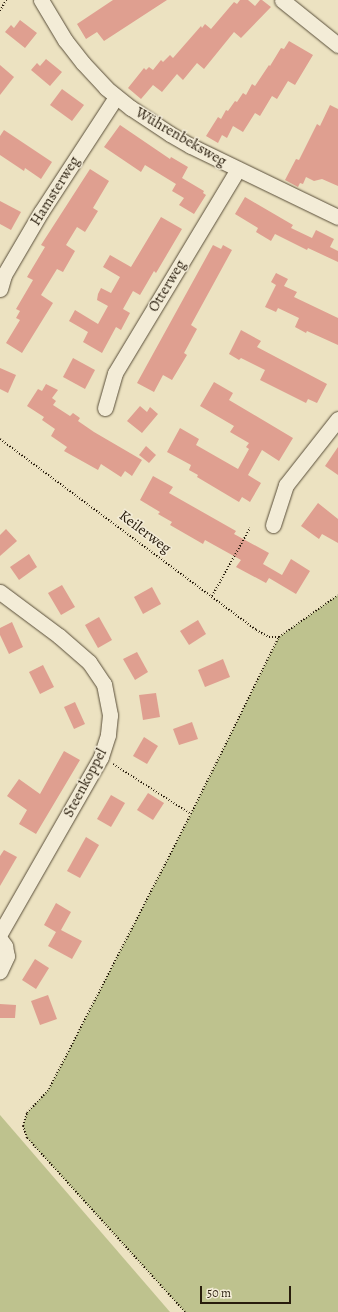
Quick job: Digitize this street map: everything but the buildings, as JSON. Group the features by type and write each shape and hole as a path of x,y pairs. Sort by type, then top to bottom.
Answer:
{"street":[{"name":"Wührenbeksweg","path":"41,0 65,40 83,63 116,97 170,134 238,169 338,217"},
{"path":"282,0 338,45"},
{"name":"Hamsterweg","path":"0,289 4,275 40,212 116,97"},
{"name":"Otterweg","path":"105,408 115,373 238,169"},
{"path":"273,525 286,485 338,419"},
{"name":"Steenkoppel","path":"0,592 70,645 89,662 100,676 107,692 110,715 108,735 101,757 0,933"},
{"path":"0,939 5,946 7,956 0,971"}],"path":[{"path":"0,11 6,0"},
{"name":"Keilerweg","path":"0,439 256,630 269,637 279,637"},
{"path":"212,596 250,528"},
{"path":"185,1312 27,1138 23,1126 28,1113 49,1089 191,814 279,637 338,595"},
{"path":"101,757 191,814"}],"green space":[{"path":"338,595 338,1312 185,1312 27,1138 23,1126 27,1113 49,1089 191,814 279,637"},
{"path":"0,1115 170,1312 0,1312"}]}
